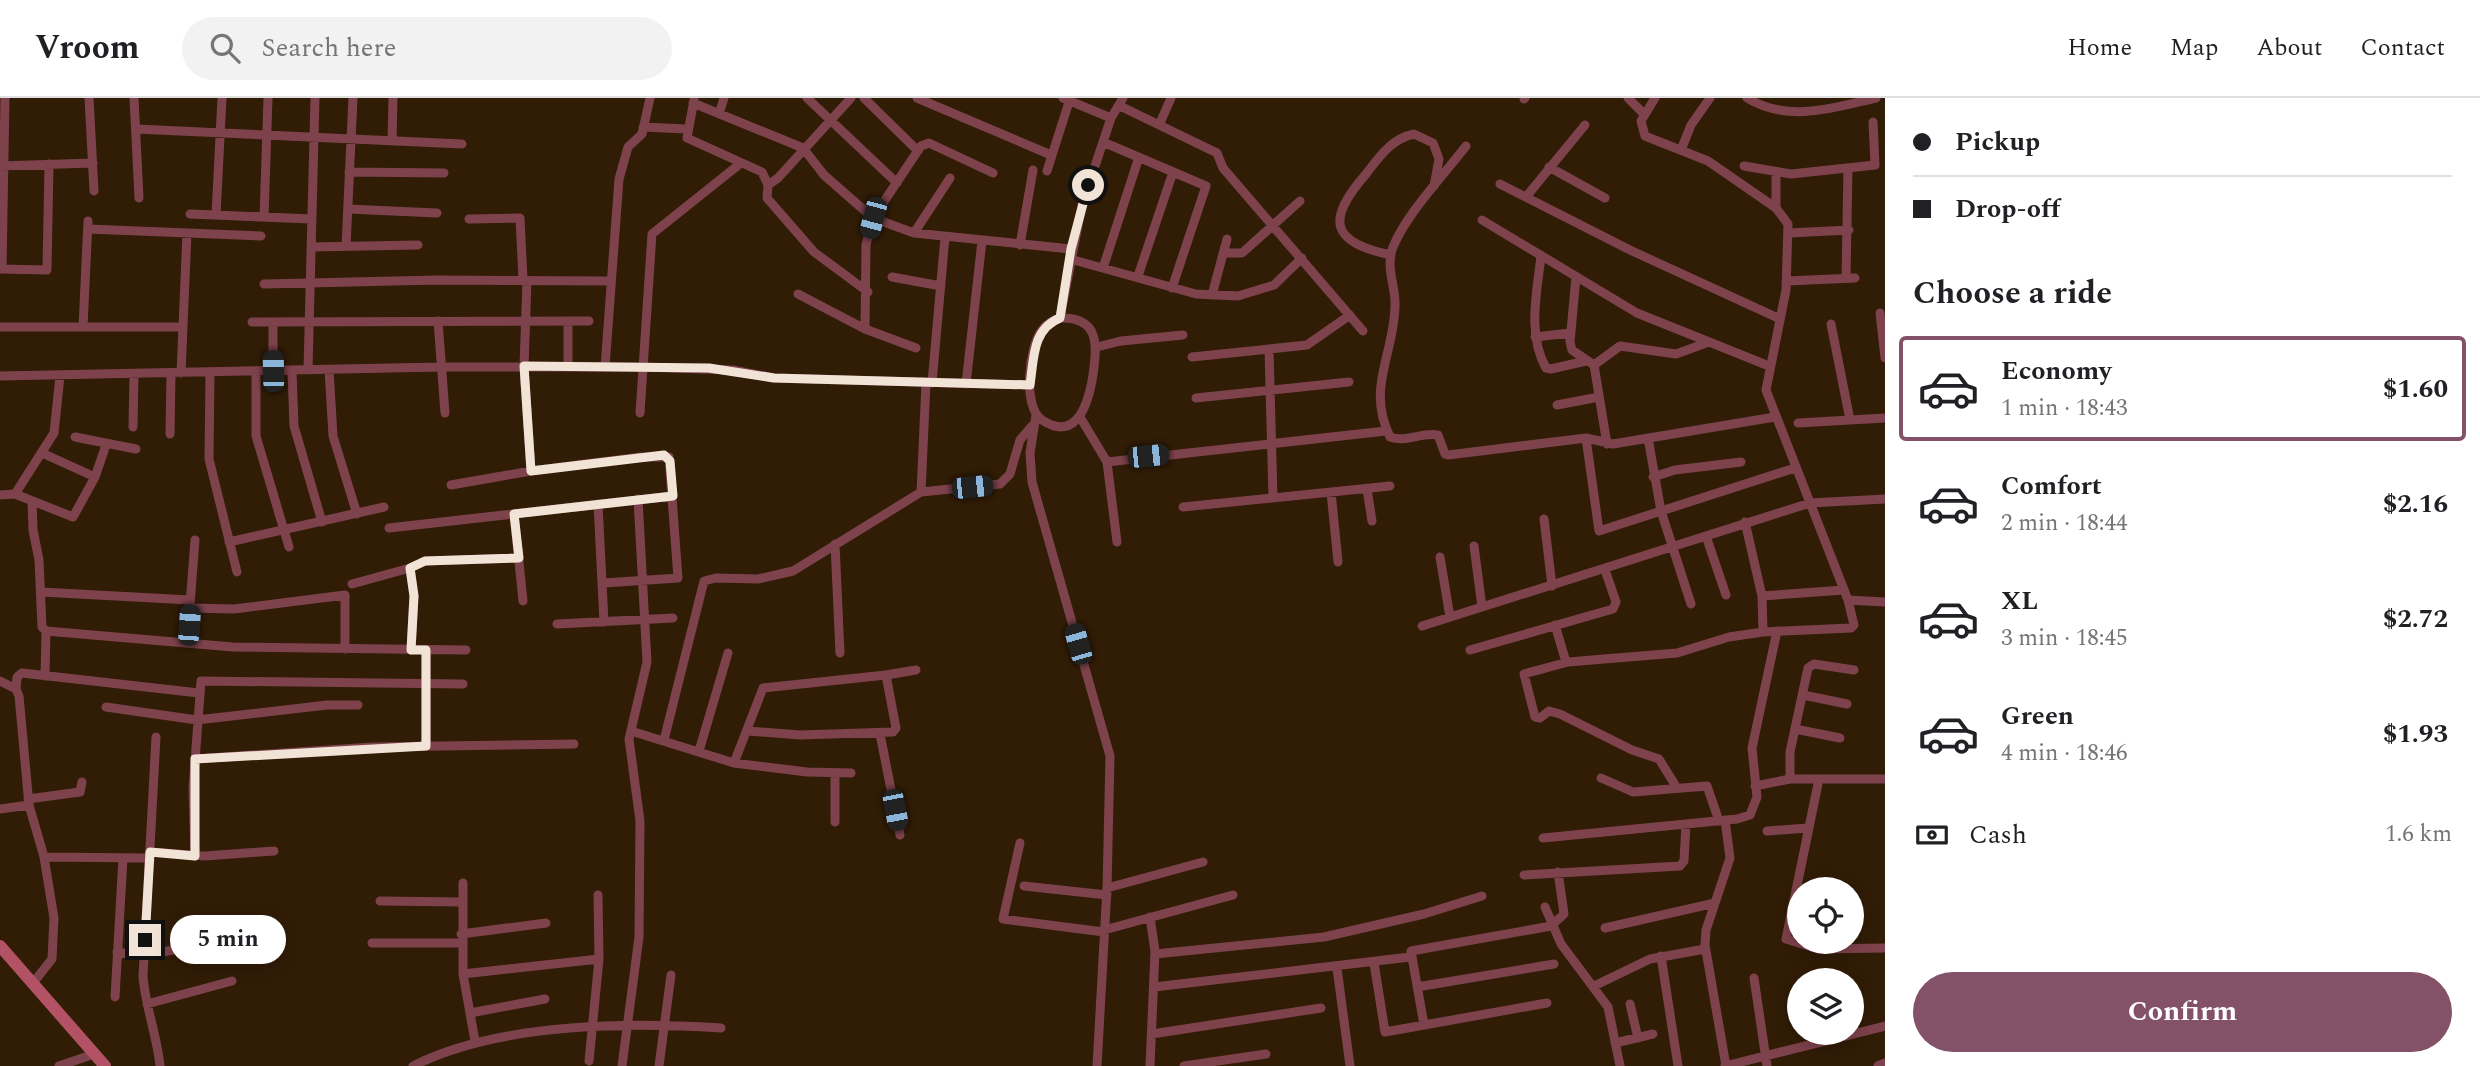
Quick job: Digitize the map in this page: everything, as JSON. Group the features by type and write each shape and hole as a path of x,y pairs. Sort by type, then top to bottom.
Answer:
{"main road":[{"path":"0,946 105,1066"}],"street":[{"path":"5,98 1,269 47,270 49,164"},
{"path":"89,98 94,191"},
{"path":"134,98 139,198"},
{"path":"216,215 222,98"},
{"path":"264,217 268,98"},
{"path":"308,370 315,98"},
{"path":"346,246 353,98"},
{"path":"392,141 393,98"},
{"path":"605,367 621,168 628,147 639,138 650,98"},
{"path":"719,114 724,98"},
{"path":"807,98 897,183"},
{"path":"768,185 778,178 851,98"},
{"path":"864,98 918,151"},
{"path":"917,98 1051,155"},
{"path":"1160,123 1171,98"},
{"path":"1628,98 1644,114"},
{"path":"1655,98 1641,121 1645,136 1708,161 1776,208 1788,224 1787,281 1766,390 1854,616 1851,628 1763,632 1729,638 1677,653 1566,662 1524,674 1533,714 1540,718 1549,711 1560,714 1632,750 1659,759 1677,788"},
{"path":"1681,150 1691,125 1710,98"},
{"path":"1747,98 1773,109 1796,112 1812,112 1876,98"},
{"path":"1047,171 1066,100 1111,118"},
{"path":"868,292 814,252 767,198 768,185 762,172 691,141 685,134 693,101 803,148 824,175 873,218 914,233 1071,249"},
{"path":"1060,318 1071,249 1082,205 1111,118 1121,102 1217,153 1223,167 1363,331"},
{"path":"1744,166 1776,173 1875,165 1873,122"},
{"path":"1526,197 1585,125"},
{"path":"643,127 686,129"},
{"path":"136,129 462,144"},
{"path":"1391,255 1361,247 1343,236 1338,226 1339,212 1347,195 1393,142 1414,134 1433,143 1439,159 1434,187"},
{"path":"1103,142 1207,189 1172,288"},
{"path":"866,328 866,245 873,218 918,151 929,143 993,173"},
{"path":"1466,146 1394,245 1391,255 1396,305 1378,390 1390,437 1398,440 1438,435 1445,454 1448,455 1586,438 1608,444 1775,417"},
{"path":"1103,268 1139,158"},
{"path":"2,166 93,163"},
{"path":"640,413 652,234 741,163"},
{"path":"1549,167 1605,198"},
{"path":"1787,281 1851,278 1848,168"},
{"path":"1020,245 1033,170"},
{"path":"349,172 444,173"},
{"path":"1138,276 1173,172"},
{"path":"1776,173 1776,208"},
{"path":"914,233 950,178"},
{"path":"1500,184 1780,319"},
{"path":"1224,253 1242,253 1300,201"},
{"path":"348,209 437,213"},
{"path":"190,214 312,219"},
{"path":"469,219 520,218 525,280 524,366 531,471"},
{"path":"1482,220 1637,313 1769,366"},
{"path":"83,327 88,225 261,236"},
{"path":"1789,233 1849,230"},
{"path":"170,434 183,327 187,233"},
{"path":"921,492 929,383 945,237"},
{"path":"1212,295 1227,239"},
{"path":"966,384 982,241"},
{"path":"311,247 418,245"},
{"path":"1541,256 1535,337 1546,368 1590,363 1620,346 1676,354 1709,342"},
{"path":"1070,259 1138,276 1172,288 1212,295 1238,296 1274,285 1302,258"},
{"path":"892,277 941,286"},
{"path":"1576,277 1570,333 1572,350 1590,363 1608,444"},
{"path":"264,284 611,281"},
{"path":"798,294 866,328 916,348"},
{"path":"1880,313 1885,358"},
{"path":"1192,357 1307,345 1350,315"},
{"path":"1060,318 1081,321 1089,328 1097,347 1088,404 1080,417 1065,425 1055,425 1036,415 1028,396 1037,339 1050,322 1060,318"},
{"path":"438,321 445,413"},
{"path":"568,321 568,367"},
{"path":"252,322 589,321"},
{"path":"273,322 273,371"},
{"path":"1831,324 1850,420"},
{"path":"0,327 183,327"},
{"path":"1535,337 1570,333"},
{"path":"1097,347 1121,341 1183,335"},
{"path":"1269,349 1273,498"},
{"path":"0,376 441,367 643,367 733,370 774,378 1030,385"},
{"path":"329,370 334,436 357,514"},
{"path":"292,371 294,426 321,522"},
{"path":"256,372 256,436 289,547"},
{"path":"210,373 209,459 237,572"},
{"path":"133,427 134,374"},
{"path":"15,494 54,433 60,376"},
{"path":"1196,398 1349,382"},
{"path":"1557,404 1599,397"},
{"path":"1036,415 1032,426 1032,482 1108,740 1107,892 1097,1066"},
{"path":"1080,417 1107,462 1117,542"},
{"path":"1798,423 1885,418"},
{"path":"664,740 704,581 777,576 793,571 921,492 1000,484 1010,474 1020,440 1032,426"},
{"path":"1107,462 1387,431"},
{"path":"75,437 136,449"},
{"path":"1586,438 1599,531 1795,468"},
{"path":"1648,438 1661,512 1692,604"},
{"path":"0,495 15,494 73,517 95,477 106,445"},
{"path":"42,453 95,477"},
{"path":"451,485 531,471 664,455 670,461 678,578 604,583"},
{"path":"1653,477 1675,470 1741,462"},
{"path":"1183,507 1390,486"},
{"path":"1367,489 1372,521"},
{"path":"1331,492 1338,562"},
{"path":"389,528 673,496"},
{"path":"622,1066 639,925 640,821 631,731 648,662 638,499"},
{"path":"1422,626 1810,503 1885,499"},
{"path":"32,501 42,628 46,631 187,643 466,650"},
{"path":"598,504 604,622"},
{"path":"229,542 384,507"},
{"path":"514,514 523,601"},
{"path":"1544,519 1552,586"},
{"path":"1745,523 1762,596 1763,632"},
{"path":"1706,536 1726,595"},
{"path":"187,643 195,540"},
{"path":"835,544 840,653"},
{"path":"1474,546 1482,607"},
{"path":"1440,557 1450,617"},
{"path":"352,584 410,568 425,561 519,558"},
{"path":"410,568 414,596 411,650"},
{"path":"1470,650 1616,606 1605,570"},
{"path":"1762,596 1844,590"},
{"path":"41,592 234,609 345,595 345,649"},
{"path":"1849,600 1885,602"},
{"path":"557,624 673,618"},
{"path":"1555,625 1566,662"},
{"path":"45,676 46,631"},
{"path":"1543,838 1722,821 1750,815 1757,797 1752,748 1777,631"},
{"path":"426,650 426,746"},
{"path":"699,751 728,653"},
{"path":"1790,779 1790,752 1810,665 1854,670"},
{"path":"734,763 764,688 916,670"},
{"path":"33,983 52,959 54,918 44,857 28,802 17,677 22,673 199,693"},
{"path":"748,731 893,732 896,728 886,675"},
{"path":"0,681 16,689"},
{"path":"195,856 195,759 201,681 463,684"},
{"path":"1803,695 1847,704"},
{"path":"106,707 197,720 327,705 358,705"},
{"path":"1795,729 1840,738"},
{"path":"631,731 734,763 851,774"},
{"path":"880,734 900,835"},
{"path":"156,737 143,983 157,1035 160,1066"},
{"path":"195,759 426,746 574,744"},
{"path":"835,773 835,822"},
{"path":"1601,778 1633,792 1707,786 1722,821 1730,858 1706,930 1705,950 1726,1066 1766,1053 1885,1026"},
{"path":"1755,786 1790,779 1885,779"},
{"path":"1819,779 1787,939 1818,949 1885,948"},
{"path":"0,808 80,792 82,782"},
{"path":"1524,875 1680,866 1684,861 1686,824"},
{"path":"1767,831 1808,828"},
{"path":"1020,843 1003,919 1104,931 1233,895"},
{"path":"44,857 122,858 274,851"},
{"path":"115,997 122,858"},
{"path":"1024,886 1107,892 1203,862"},
{"path":"1424,1025 1410,957 1415,948 1551,926 1564,914 1558,872"},
{"path":"463,883 463,974 475,1041"},
{"path":"589,1060 599,959 598,895"},
{"path":"1154,954 1324,937 1424,914 1482,896"},
{"path":"380,901 462,902"},
{"path":"1605,928 1715,903"},
{"path":"1545,907 1551,926 1608,1007 1620,1066"},
{"path":"1150,917 1154,954 1150,1066"},
{"path":"372,943 461,939 546,923"},
{"path":"117,952 144,955 203,945 278,938"},
{"path":"1594,986 1661,956 1705,950"},
{"path":"1661,956 1678,1066"},
{"path":"1154,987 1237,976 1337,968 1410,957"},
{"path":"463,974 599,959"},
{"path":"1374,962 1385,1032 1547,1003"},
{"path":"1417,987 1554,964"},
{"path":"1337,968 1350,1066"},
{"path":"659,1066 671,975"},
{"path":"1754,978 1767,1066"},
{"path":"148,1004 232,981"},
{"path":"470,1013 545,999"},
{"path":"1630,1004 1638,1038"},
{"path":"1152,1034 1321,1008"},
{"path":"413,1066 475,1041 628,1025 663,1024 721,1028"},
{"path":"1615,1044 1653,1034"},
{"path":"59,1066 94,1054"},
{"path":"1184,1066 1266,1054"},
{"path":"1878,1066 1885,1063"}],"route":[{"path":"145,940 150,852 195,856 195,759 426,746 426,650 411,650 414,596 410,568 425,561 519,558 514,514 673,496 670,461 669,457 664,455 531,471 524,366 709,368 774,378 1030,385 1037,339 1042,329 1060,318 1071,249 1088,185"}]}
